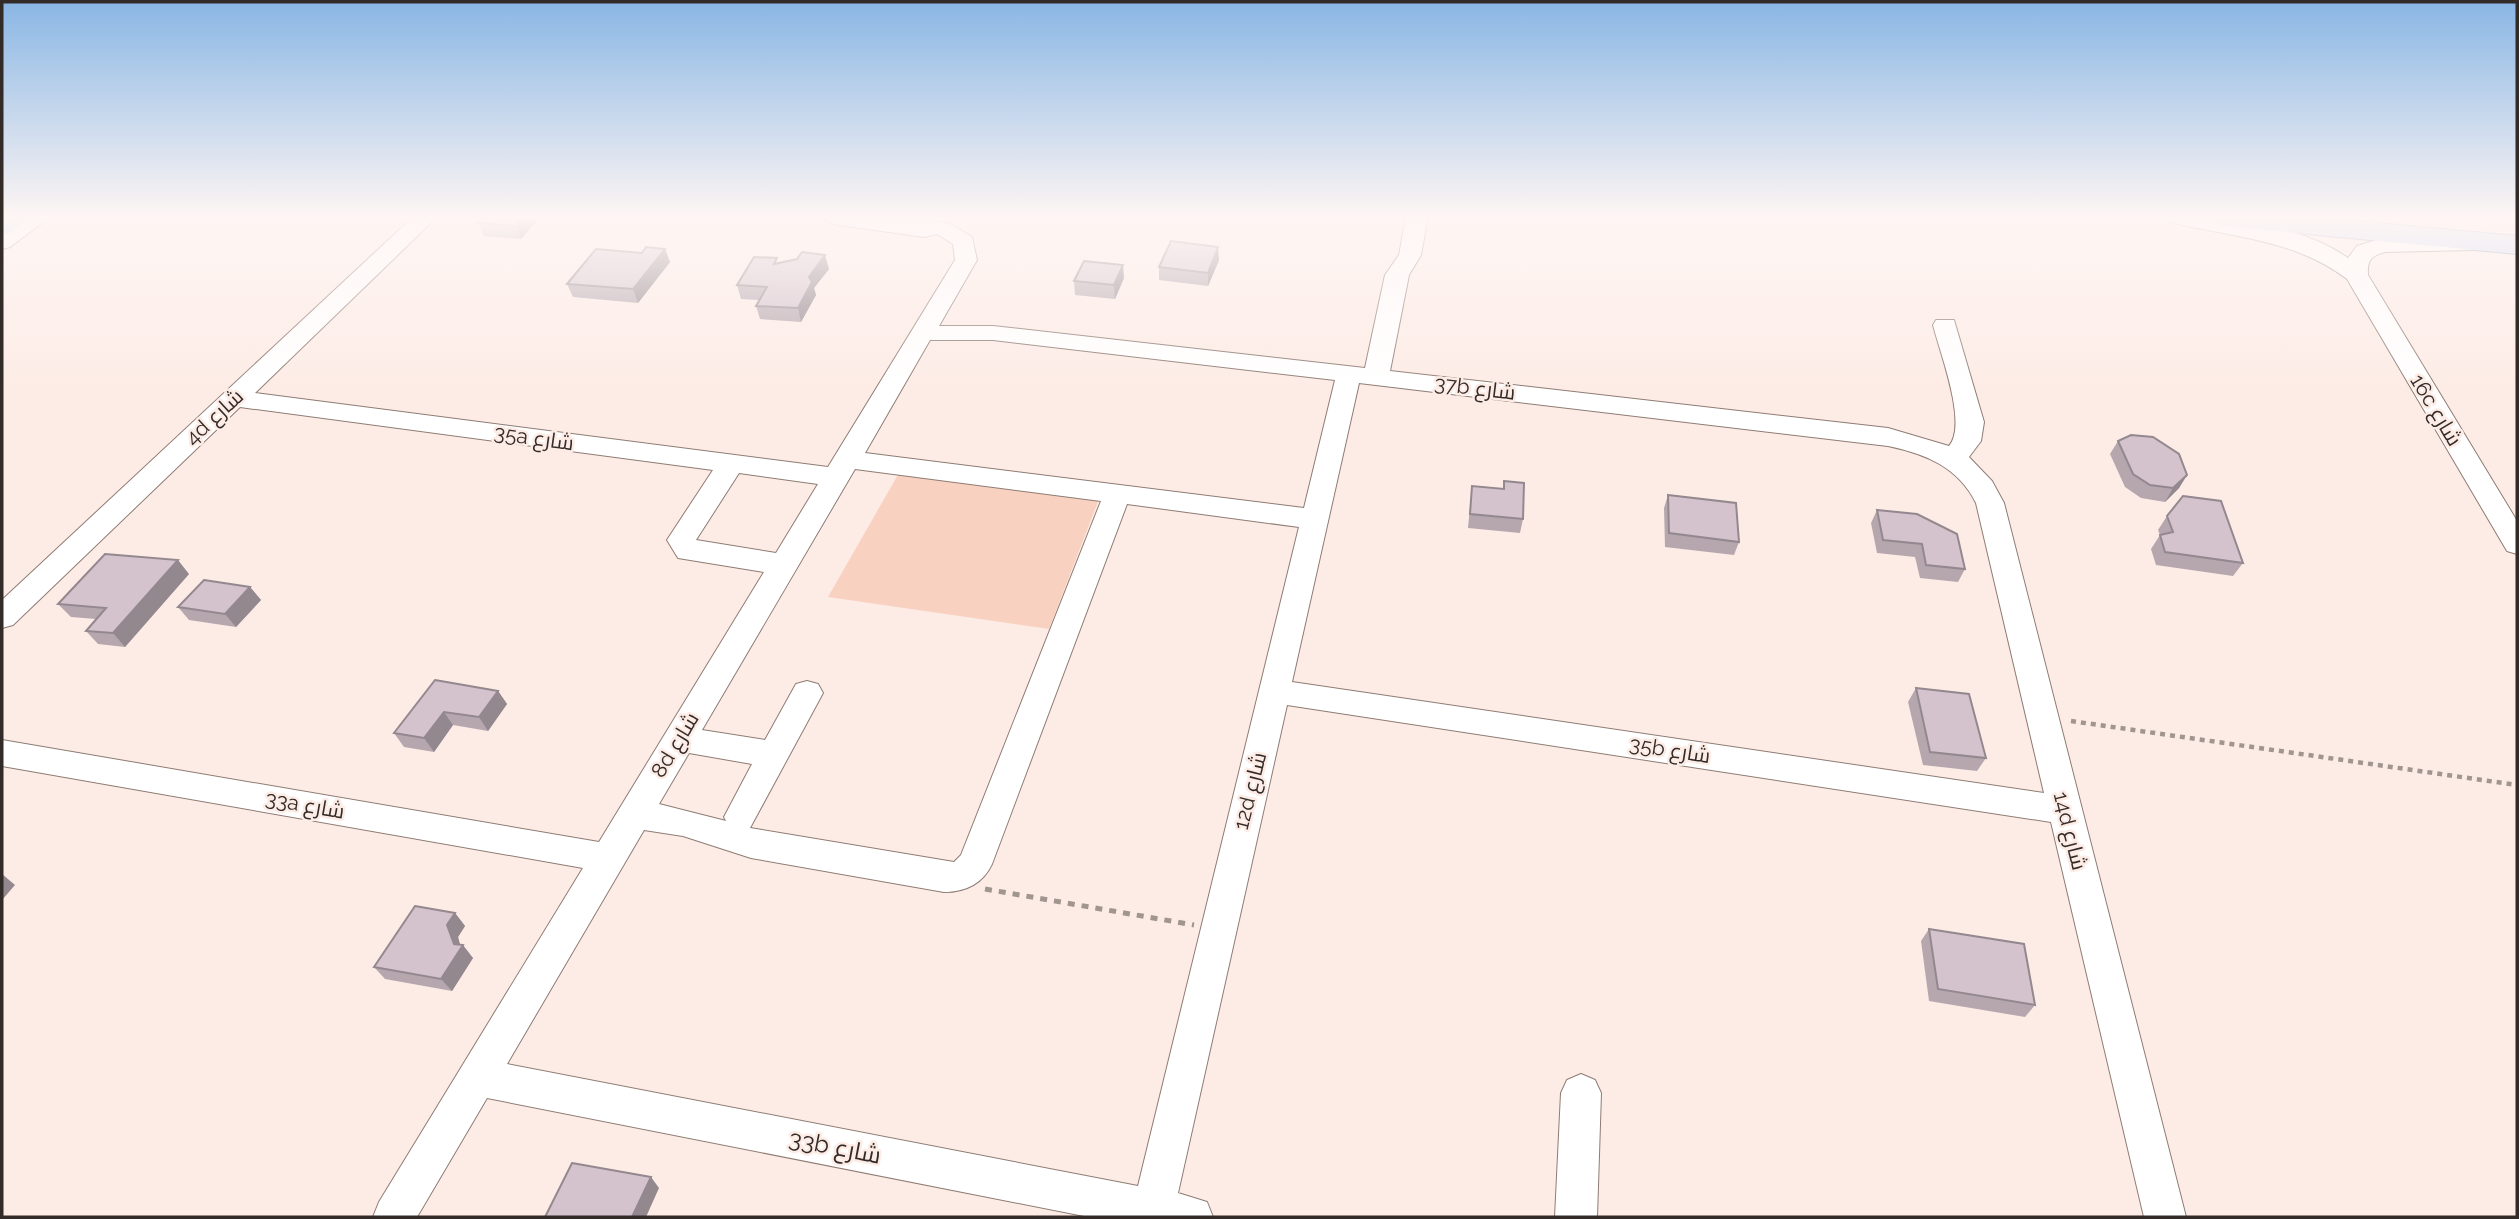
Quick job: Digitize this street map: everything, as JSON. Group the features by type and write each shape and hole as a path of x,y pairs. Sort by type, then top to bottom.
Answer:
{"street":[{"name":"4d شارع","path":"2,617 366,274"},
{"name":"8d شارع","path":"394,1217 956,274"},
{"name":"12d شارع","path":"1153,1210 1315,519 1398,274"},
{"name":"16c شارع","path":"2356,275 2517,544"},
{"path":"1945,324 1971,422 1968,441 1954,458"},
{"name":"37b شارع","path":"925,325 1888,437 1921,445 1954,458"},
{"name":"35a شارع","path":"234,398 731,464 840,468 1117,494 1315,519"},
{"name":"14d شارع","path":"1954,458 1977,479 1990,503 2165,1217"},
{"path":"731,464 681,540 688,551 783,564"},
{"path":"634,814 683,822 751,843 944,877 962,876 975,864 1117,494"},
{"name":"35b شارع","path":"1274,691 2065,810"},
{"path":"740,817 807,693"},
{"path":"679,739 774,755"},
{"name":"33a شارع","path":"2,753 608,858"},
{"name":"33b شارع","path":"478,1077 1192,1217"},
{"path":"1576,1217 1581,1093"}],"path":[{"path":"2042,717 2517,785"},
{"path":"944,877 975,887 1217,929"}],"shaded area":[{"path":"899,473 1099,499 1049,629 828,597"}],"building":[{"path":"575,274 645,274 633,289 567,284"},
{"path":"744,274 811,274 809,277 812,282 798,308 756,306 767,287 737,285"},
{"path":"1078,274 1119,274 1114,285 1074,281"},
{"path":"2131,435 2153,437 2179,454 2187,475 2173,488 2150,485 2133,474 2118,441"},
{"path":"1504,481 1524,483 1523,519 1470,514 1472,486 1504,489"},
{"path":"1668,495 1736,503 1739,542 1669,533"},
{"path":"2183,496 2221,501 2243,563 2165,552 2160,535 2173,532 2167,516"},
{"path":"1877,510 1917,514 1957,534 1965,569 1926,565 1922,544 1883,540"},
{"path":"105,554 178,560 113,633 86,631 106,608 58,604"},
{"path":"204,580 250,587 225,614 178,607"},
{"path":"435,680 498,691 479,717 444,712 424,738 394,733"},
{"path":"1916,688 1969,694 1986,758 1930,752"},
{"path":"415,906 455,913 447,925 454,944 463,945 441,979 374,967"},
{"path":"1929,929 2024,944 2035,1005 1938,989"},
{"path":"572,1163 651,1177 632,1217 545,1217"}]}
